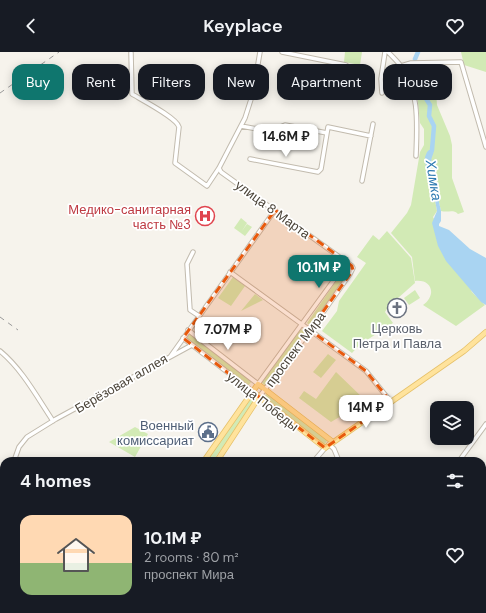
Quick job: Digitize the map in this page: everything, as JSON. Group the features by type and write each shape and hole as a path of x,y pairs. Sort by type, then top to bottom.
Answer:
{"main road":[{"path":"325,448 464,351 486,332"},
{"name":"улица Победы","path":"258,384 331,443"},
{"name":"проспект Мира","path":"207,457 258,384"},
{"name":"улица Победы","path":"252,391 325,448"},
{"name":"проспект Мира","path":"220,457 259,397"}],"street":[{"path":"131,53 132,94 162,112 179,125 175,163 207,186 219,168 248,110 253,94 260,52"},
{"path":"282,52 341,64"},
{"path":"387,52 399,64"},
{"path":"382,93 380,79 387,52"},
{"path":"412,64 461,62 486,147"},
{"path":"414,100 417,128 416,156"},
{"path":"362,181 373,124"},
{"path":"241,126 273,130 285,125 328,133"},
{"path":"250,159 318,172 321,169 328,127 371,136"},
{"name":"улица 8 Марта","path":"219,168 221,172 347,262"},
{"name":"Берёзовая аллея","path":"15,457 18,449 23,442 53,421 169,357 275,210"},
{"path":"193,252 187,264 190,310 199,316"},
{"name":"проспект Мира","path":"258,384 347,262 352,266 353,270 259,397"},
{"path":"230,272 366,371 391,402"},
{"name":"улица Победы","path":"188,330 258,384"},
{"name":"улица Победы","path":"183,338 252,391"},
{"path":"169,357 192,345"},
{"path":"0,351 9,358 53,421"},
{"path":"462,457 486,424"},
{"path":"331,443 337,457"},
{"path":"317,457 325,448"}],"highlighted area":[{"path":"275,210 352,266 353,270 310,330 366,371 391,402 325,448 183,338"}],"green space":[{"path":"345,52 362,52 360,64 344,62"},
{"path":"461,52 486,52 486,72 464,65"},
{"path":"418,100 437,100 437,105 450,136 452,145 452,178 464,212 458,214 454,212 441,211 431,167 432,160 426,169 433,189 437,211 433,217 472,292 485,305 456,326 423,305 430,297 431,288 425,282 415,281 412,257 391,233 407,213 411,205 420,152 424,145 424,129 420,123"},
{"path":"241,218 247,223 242,231 247,224 252,227 245,236 234,228"},
{"path":"387,231 411,258 415,283 389,306 385,312 393,323 367,340 366,338 352,353 322,331 337,311 339,301 366,263 357,257 373,235 379,240"},
{"path":"346,267 350,268 351,271 346,278 343,276 340,279 342,281 311,326 307,323"},
{"path":"233,277 245,286 231,306 218,298"},
{"path":"415,290 420,298 409,305 404,298"},
{"path":"255,294 263,300 241,311"},
{"path":"301,329 307,333 266,386 261,382"},
{"path":"189,334 252,381 248,386 187,339"},
{"path":"328,354 336,360 321,378 313,372"},
{"path":"336,372 364,399 347,411 348,412 331,422 299,398 304,391 316,399"},
{"path":"267,393 327,439 325,444 263,398"},
{"path":"252,396 256,398 216,457 209,457"},
{"path":"135,427 148,434 135,457 109,442"}],"water":[{"path":"429,150 432,150 431,167 441,211 441,221 439,226 449,230 470,249 486,258 486,305 481,302 446,261 438,246 432,223 437,211 433,189 426,169 425,157"}],"waterway":[{"name":"Химка","path":"415,59 418,52"},
{"name":"Химка","path":"427,100 430,105 429,116 434,126 430,156"}],"railway":[{"path":"0,93 59,52"},
{"path":"0,317 18,330"}],"place":[{"name":"Медико-санитарная часть №3","path":"205,216"},
{"name":"Церковь Петра и Павла","path":"397,308"},
{"name":"Военный комиссариат","path":"208,432"}]}
